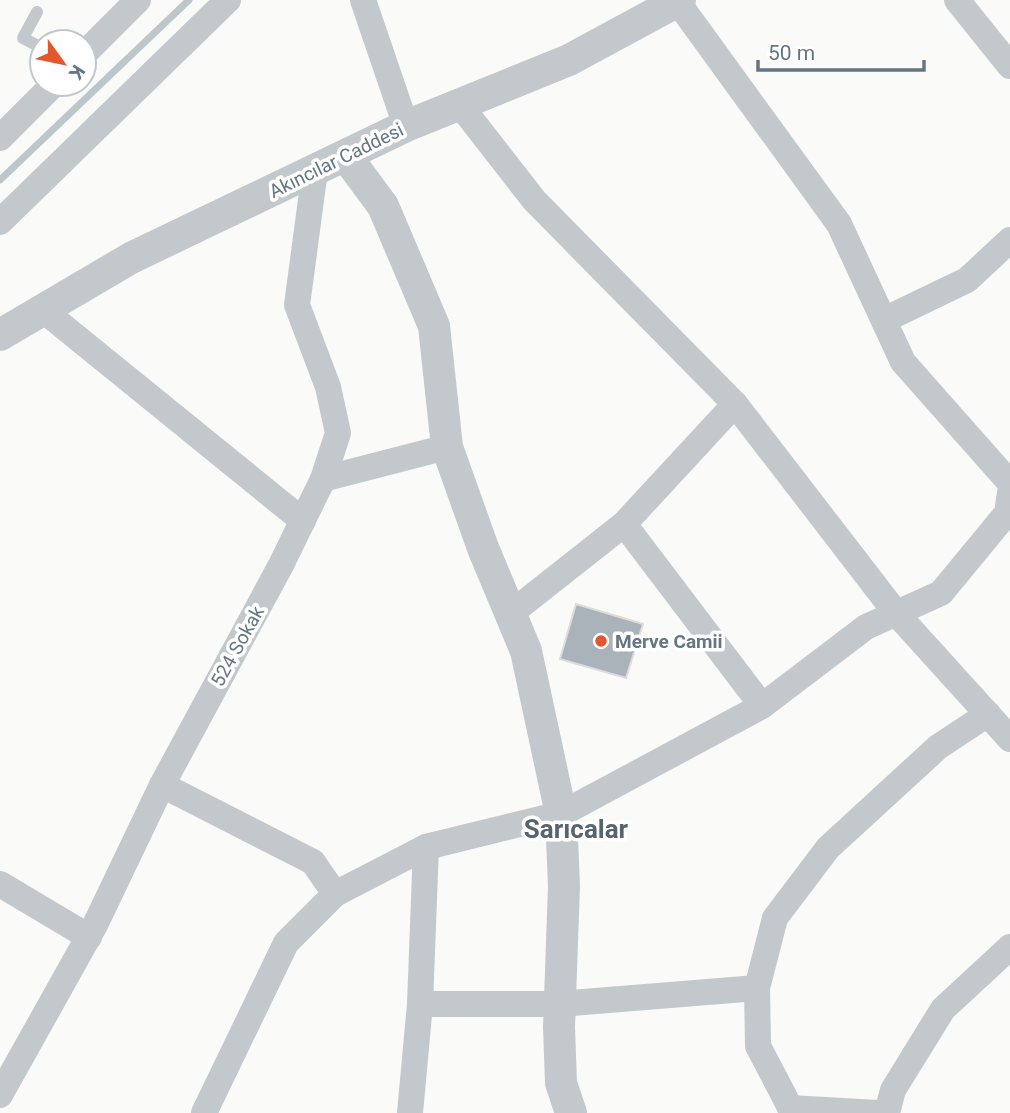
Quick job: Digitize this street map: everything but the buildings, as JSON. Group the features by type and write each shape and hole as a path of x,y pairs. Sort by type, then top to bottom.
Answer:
{"street":[{"path":"98,40 138,0"},
{"path":"0,222 228,0"},
{"path":"363,0 406,127"},
{"path":"957,0 1010,66"},
{"path":"678,1 839,223 903,362 1010,483"},
{"name":"Akıncılar Caddesi","path":"0,335 131,258 406,127 569,60 678,1"},
{"path":"0,138 40,98"},
{"path":"460,104 534,200 734,404 896,613 1010,739"},
{"path":"346,156 383,206 434,326 447,447 483,548 526,652 561,814 564,886 559,1004 561,1083 571,1113"},
{"name":"524 Sokak","path":"0,1095 89,937 162,785 323,479 338,433 328,387 297,306 315,170"},
{"path":"884,320 967,280 1010,240"},
{"path":"43,310 303,521"},
{"path":"510,614 624,524 734,404"},
{"path":"323,479 447,447"},
{"path":"204,1113 286,943 335,894 426,847 561,814 762,706 866,627 941,593 1007,513 1010,494"},
{"path":"624,524 762,706"},
{"path":"878,1113 791,1110 758,1046 757,988 775,918 828,848 938,747 988,714"},
{"path":"162,785 313,862 335,894"},
{"path":"410,1113 421,1004 426,847"},
{"path":"0,884 89,937"},
{"path":"887,1113 893,1090 943,1009 1010,947"},
{"path":"421,1004 559,1004 757,988"}],"lane":[{"path":"28,28 37,12"}],"waterway":[{"path":"0,180 189,0"}],"place":[{"name":"Merve Camii","path":"601,641"}],"district":[{"name":"Sarıcalar","path":"576,829"}]}
